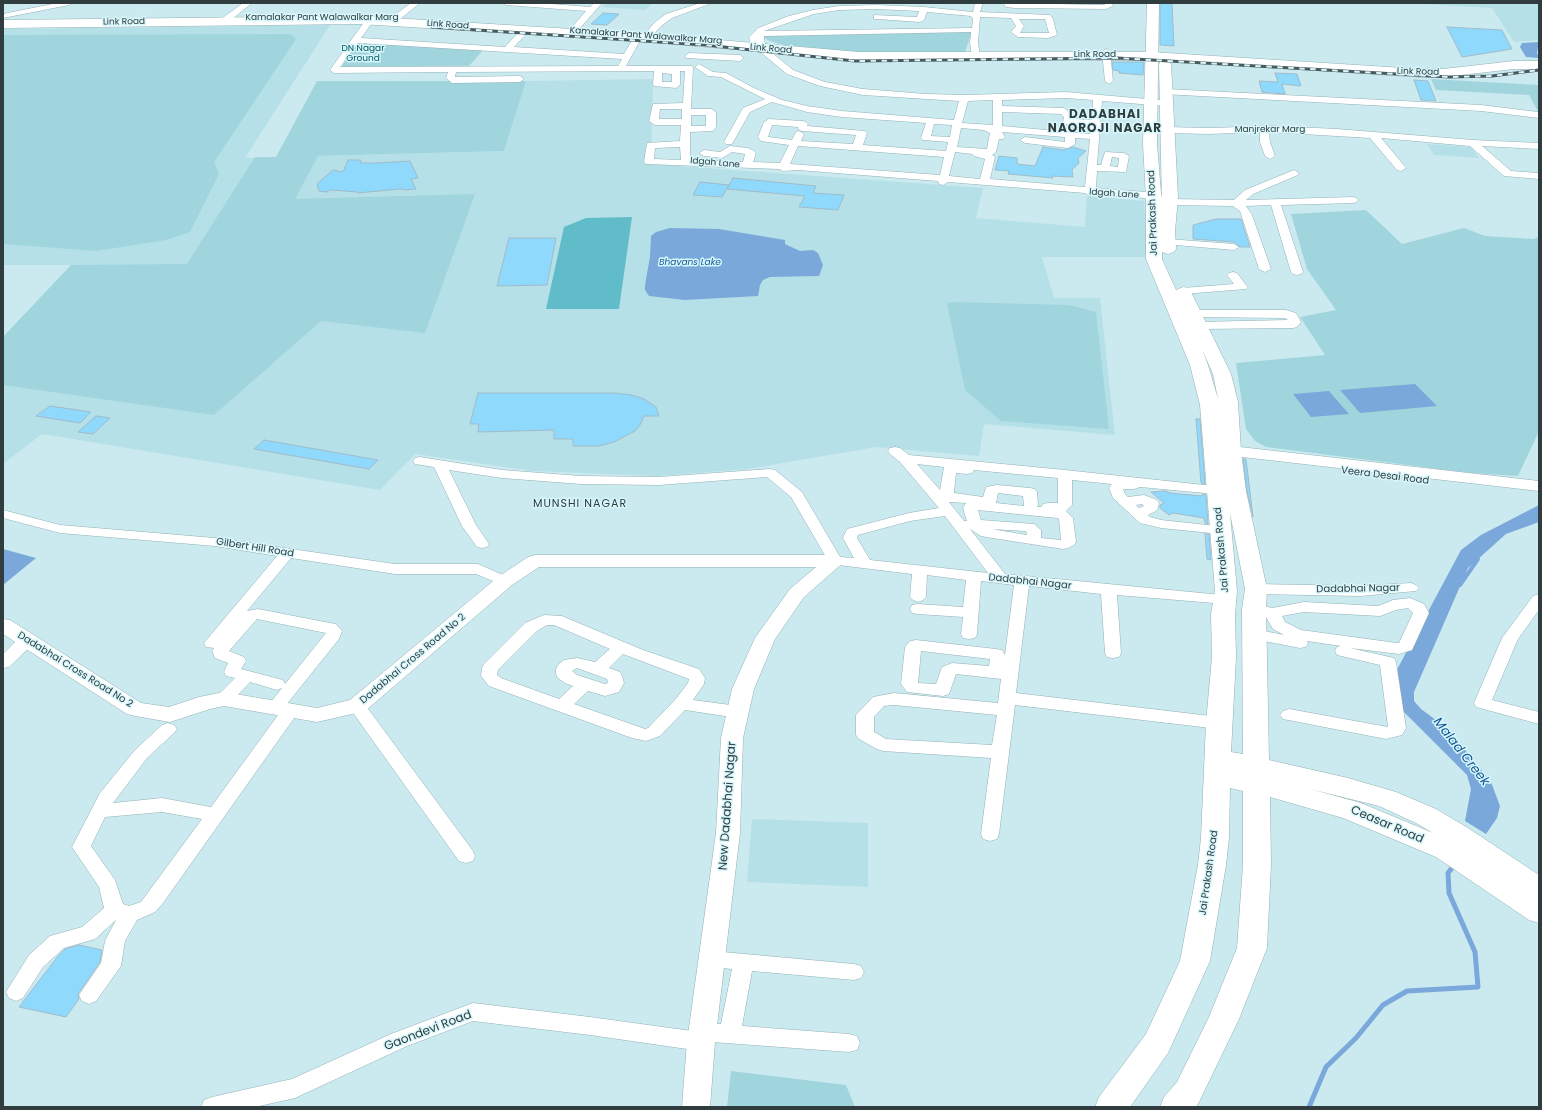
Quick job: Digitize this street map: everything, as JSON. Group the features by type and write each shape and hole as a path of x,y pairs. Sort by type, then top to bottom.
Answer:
{"main road":[{"name":"Jai Prakash Road","path":"1111,1107 1157,1044 1195,961 1212,865 1224,657 1223,614 1226,598 1220,530 1227,491 1231,454 1228,402 1222,374 1170,263 1167,231 1170,202 1166,130 1166,98 1153,3"},
{"path":"1163,3 1164,30"},
{"name":"Link Road","path":"3,23 341,18 394,20 688,40 757,42 860,54 1106,54 1159,52 1413,69 1447,68 1503,62 1539,62"},
{"name":"Kamalakar Pant Walawalkar Marg","path":"341,18 394,20"},
{"name":"Link Road","path":"1159,52 1420,73 1443,73 1514,65 1539,65"},
{"name":"Jai Prakash Road","path":"1159,52 1150,102 1154,259 1199,365 1210,405 1227,491 1261,604 1254,634 1257,865 1252,948 1224,1019 1188,1092 1176,1107"},
{"name":"Ceasar Road","path":"1218,768 1255,775 1463,850 1527,889 1539,912"}],"street":[{"path":"42,8 62,3"},
{"path":"3,16 69,3"},
{"path":"225,20 248,3"},
{"path":"394,20 416,3"},
{"path":"506,3 595,6"},
{"path":"621,68 652,22 665,12 696,3"},
{"path":"642,36 669,16 708,3"},
{"path":"975,54 975,30 979,3"},
{"path":"978,16 986,3"},
{"path":"1007,3 1013,6 1075,5 1106,7 1111,5"},
{"path":"572,32 595,6"},
{"path":"757,42 760,30 813,12 838,8 876,7 875,16 877,17 919,20 922,19 924,9 978,16 999,13 1014,16 1047,17 1050,19 1053,35 1018,35 1009,41"},
{"path":"1014,16 1020,26 1015,32 1018,35"},
{"path":"370,20 334,70 403,72"},
{"path":"757,42 937,30 975,30"},
{"path":"508,49 521,35"},
{"path":"355,40 508,49 564,50 627,58"},
{"name":"Idgah Lane","path":"688,40 687,49 692,64 684,116 685,159 689,163 787,168 796,170 988,182 1090,192 1152,196 1170,202 1236,203 1354,200"},
{"path":"757,42 790,72 823,84 862,92 926,97 964,98 1002,97 1008,99 1054,97 1098,98 1150,102 1166,98 1481,108 1538,115"},
{"path":"386,72 453,69 621,68 658,70 692,64 705,53 740,58"},
{"path":"1106,54 1109,81"},
{"path":"692,64 711,74 723,75 773,99 817,129 811,141 858,146"},
{"path":"453,69 450,78 452,80 532,79 536,69"},
{"path":"356,79 362,70"},
{"path":"711,74 712,78 762,103 804,120"},
{"path":"1002,97 1007,107 1012,108 1068,107 1054,97"},
{"path":"1002,97 998,109 998,137 1064,145 1070,144 1069,134 1064,122"},
{"path":"943,180 953,150 964,98"},
{"path":"1090,192 1098,98"},
{"path":"729,142 746,110 773,99"},
{"path":"787,168 791,142 804,120 826,112 838,104"},
{"path":"998,109 1064,111 1069,116 1064,122"},
{"path":"826,112 993,131 995,134 992,151 987,153 791,142 764,139 763,137 769,122 804,120 895,120"},
{"path":"957,126 998,125 1029,122"},
{"path":"1064,122 1096,123"},
{"path":"925,123 926,138 953,150 987,155 990,157 988,182"},
{"path":"1264,129 1265,142 1270,156"},
{"name":"Manjrekar Marg","path":"1166,130 1209,131 1264,129 1539,146"},
{"path":"1069,134 1095,137"},
{"path":"1373,135 1401,168"},
{"path":"1474,143 1508,174 1539,176"},
{"path":"685,144 650,145 649,162 689,163"},
{"path":"698,153 722,155 728,150 748,151 751,154 747,166"},
{"path":"1092,167 1105,169"},
{"path":"1265,269 1250,221 1245,210 1236,203 1249,192 1294,173"},
{"name":"Idgah Lane","path":"943,180 956,175 988,182"},
{"path":"1275,202 1297,272"},
{"path":"1168,242 1234,247"},
{"path":"1183,291 1242,287 1233,275"},
{"path":"1217,314 1223,325"},
{"path":"1217,314 1286,314 1292,316 1295,322 1293,324 1223,325 1197,320 1217,314"},
{"name":"Veera Desai Road","path":"1231,454 1538,492"},
{"path":"1001,580 967,525 900,455 950,465 1176,488 1194,493 1194,500"},
{"path":"420,461 502,474 581,480 659,481 770,473 797,495 835,561"},
{"path":"439,464 469,526 482,544"},
{"path":"944,502 950,465"},
{"path":"865,564 850,538 852,532 908,518 944,502 990,501 1063,508 1065,505 1065,477"},
{"path":"1220,530 1196,521 1154,522 1145,520 1124,502 1118,495 1116,488 1123,484 1227,491"},
{"path":"972,506 1056,513 1066,518 1069,542 1066,544 1034,541 988,534 967,525 970,508 972,506"},
{"name":"Gilbert Hill Road","path":"3,514 60,529 215,542 395,569 478,569 505,581"},
{"path":"212,642 286,553"},
{"name":"Dadabhai Cross Road No 2","path":"3,625 136,709 170,715 207,702 227,699 317,715 357,706 505,581 535,561 835,561"},
{"name":"Dadabhai Nagar","path":"835,561 1001,580 1109,590 1226,598"},
{"name":"New Dadabhai Nagar","path":"696,1107 702,1037 728,833 732,738 738,712 744,689 765,638 797,593 835,561"},
{"path":"920,571 918,603 971,613"},
{"path":"969,634 974,577"},
{"path":"1003,673 1022,581"},
{"name":"Dadabhai Nagar","path":"1261,604 1360,591 1411,588"},
{"path":"1109,590 1114,653"},
{"path":"1539,599 1510,638 1482,703 1539,718"},
{"path":"1410,603 1418,606 1421,613 1406,646 1399,649 1298,635 1279,625 1261,604 1380,611 1393,605 1410,603"},
{"path":"16,992 36,961 56,942 88,933 122,912 148,907 156,898 216,815 284,708 334,635 334,631 330,628 258,614 252,615 220,651 221,654 238,661 232,672 246,680 277,684"},
{"path":"544,620 556,620 621,647 693,673 697,678 696,684 681,704 654,732 646,735 638,734 495,682 489,676 490,668 531,627 544,620"},
{"path":"1254,634 1385,660 1390,664 1397,728 1396,731 1392,733 1289,716"},
{"path":"3,663 27,640"},
{"path":"990,834 1006,704 1003,673 998,658 996,654 916,645 913,647 909,684 913,688 940,691 944,689 948,671 952,668 1003,673"},
{"path":"598,669 621,647"},
{"path":"577,663 598,669 614,676 616,683 613,688 605,690 571,679 564,674 564,669 570,664 577,663"},
{"path":"227,699 246,680"},
{"path":"561,707 585,684"},
{"path":"1000,752 883,745 864,734 865,716 879,701 894,699 1006,704 1219,723"},
{"path":"681,704 738,712"},
{"path":"357,706 466,856"},
{"path":"89,995 111,966 122,912 108,885 81,847 106,798 141,754 168,729"},
{"path":"99,811 162,805 216,815"},
{"path":"712,959 854,972"},
{"path":"730,1034 744,962"},
{"name":"Gaondevi Road","path":"212,1107 295,1088 399,1040 473,1012 590,1026 702,1037 730,1034 849,1043"}],"shaded area":[{"path":"606,3 652,3 646,10 602,7"},
{"path":"1402,3 1539,3 1539,40 1514,42 1492,8"},
{"path":"330,25 245,158 504,151 526,81 653,79 651,164 983,188 976,218 1085,227 1087,196 1144,201 1147,257 1042,257 1054,298 1100,298 1115,435 984,424 979,456 876,447 748,469 657,476 533,471 415,454 380,490 42,434 3,464 3,337 71,265 3,265 3,29"},
{"path":"1427,144 1471,147 1479,158 1434,155"},
{"path":"632,217 619,309 546,309 564,227 586,218"},
{"path":"752,819 868,823 868,887 747,882"}],"green space":[{"path":"972,31 965,52 856,52 784,45 770,41 761,36"},
{"path":"291,34 296,39 214,162 219,174 190,232 166,240 96,251 3,244 3,35"},
{"name":"DN Nagar Ground","path":"355,40 485,48 469,66 342,67"},
{"path":"1431,79 1539,85 1539,113 1529,95 1436,90"},
{"path":"317,81 526,81 504,151 318,156 295,199 475,194 425,333 321,321 214,415 3,385 3,337 71,265 187,264 255,157 276,157"},
{"path":"1366,210 1402,244 1464,228 1485,236 1533,239 1539,237 1539,431 1518,476 1471,473 1266,447 1255,441 1246,429 1236,363 1325,355 1300,317 1336,310 1307,269 1291,214"},
{"path":"947,303 1069,305 1096,312 1109,429 1001,421 965,390"},
{"path":"731,1071 846,1085 855,1107 727,1107"}],"water":[{"path":"1539,42 1537,53 1539,58 1526,57 1520,47 1522,43"},
{"name":"Bhavans Lake","path":"670,228 719,229 785,240 785,244 800,251 813,250 818,253 823,265 819,276 770,277 763,280 760,285 758,296 685,300 649,296 645,290 645,285 650,257 651,236 656,232"},
{"path":"1415,384 1437,406 1360,413 1340,390"},
{"path":"1329,391 1349,414 1311,417 1293,394"},
{"path":"1539,505 1539,522 1506,534 1468,568 1414,692 1414,701 1421,709 1448,729 1491,782 1500,806 1497,818 1486,834 1465,821 1471,789 1467,775 1403,711 1392,679 1461,550 1481,535"},
{"path":"3,549 36,558 3,585"}],"building":[{"path":"1160,3 1172,3 1174,46 1160,45"},
{"path":"603,13 619,14 607,25 591,24"},
{"path":"1447,27 1502,30 1512,49 1462,57"},
{"path":"1112,62 1144,62 1143,75 1119,73 1119,71 1113,70"},
{"path":"1275,73 1297,74 1301,86 1282,84 1285,94 1262,92 1259,81 1278,82"},
{"path":"1414,80 1428,81 1436,101 1421,100"},
{"path":"1043,147 1063,150 1073,147 1086,151 1078,158 1079,163 1072,170 1073,177 1052,176 1053,178 1008,174 1009,171 995,170 999,156 1017,158 1017,164 1035,166"},
{"path":"348,160 361,160 360,163 410,161 418,178 411,179 416,189 358,193 330,190 327,192 319,191 317,184 333,170 343,172"},
{"path":"733,178 816,186 813,193 844,195 838,210 799,207 805,196 727,189"},
{"path":"700,182 729,185 722,197 693,195"},
{"path":"1216,219 1241,219 1250,247 1240,247 1234,242 1193,239 1193,225"},
{"path":"509,238 556,238 547,285 497,286"},
{"path":"478,393 614,393 632,395 644,399 656,407 659,416 644,416 640,425 635,431 614,442 599,446 573,446 573,439 554,439 554,430 478,432 479,424 470,424"},
{"path":"50,406 91,412 80,423 36,416"},
{"path":"96,416 110,418 93,434 78,432"},
{"path":"1196,419 1200,419 1205,484 1201,483"},
{"path":"264,440 378,460 369,469 254,449"},
{"path":"1243,459 1246,459 1253,517 1247,491"},
{"path":"1166,491 1170,493 1202,496 1202,494 1206,495 1208,524 1205,523 1204,518 1173,513 1169,515 1160,508 1160,505 1164,503 1151,492"},
{"path":"1205,534 1209,534 1211,560 1207,559"},
{"path":"79,945 102,950 100,962 78,994 79,999 66,1017 19,1007 58,956 65,949"}],"waterway":[{"name":"Malad Creek","path":"1460,585 1478,559"},
{"name":"Malad Creek","path":"1309,1107 1326,1067 1356,1038 1383,1005 1407,991 1478,987 1475,952 1449,893 1448,873 1455,864"}],"railway":[{"path":"432,27 705,45 855,61 1117,58 1449,77 1492,76 1539,70"}],"district":[{"name":"DADABHAI NAOROJI NAGAR","path":"1105,122"},
{"name":"MUNSHI NAGAR","path":"580,504"}]}
